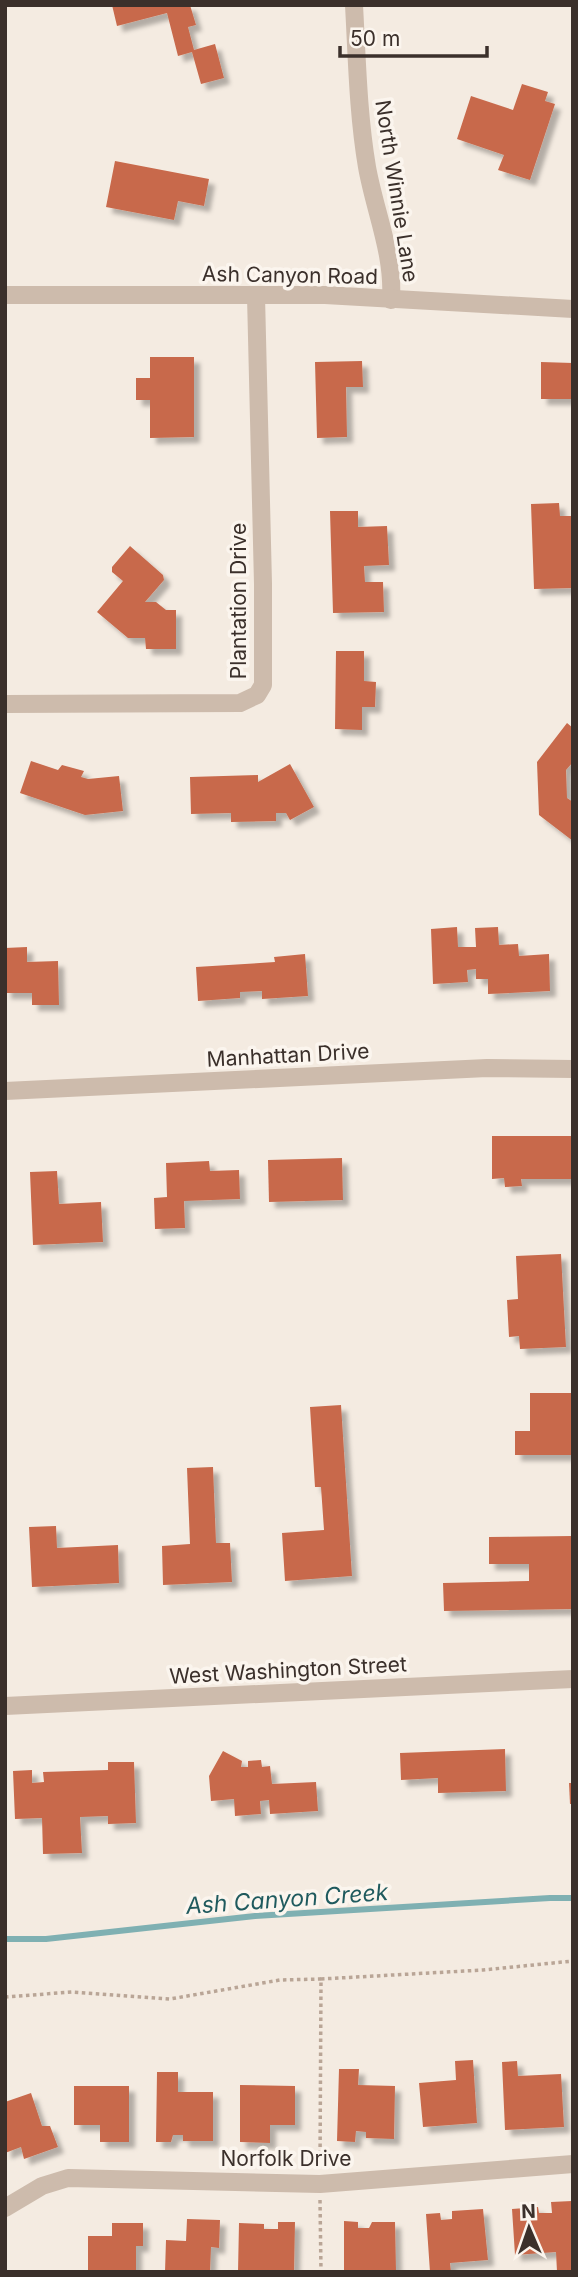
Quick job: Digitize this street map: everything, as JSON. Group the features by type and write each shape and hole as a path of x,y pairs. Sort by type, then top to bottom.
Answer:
{"street":[{"name":"North Winnie Lane","path":"355,5 360,120 367,170 381,218 392,278 391,300"},
{"name":"Ash Canyon Road","path":"5,295 325,295 573,309"},
{"name":"Plantation Drive","path":"5,704 240,703 257,695 263,685 263,584 256,296"},
{"name":"Manhattan Drive","path":"5,1091 474,1069 573,1069"},
{"name":"West Washington Street","path":"5,1706 573,1679"},
{"name":"Norfolk Drive","path":"5,2208 42,2186 68,2178 320,2184 573,2164"}],"path":[{"path":"5,1997 72,1992 170,1999 280,1980 483,1970 573,1961"},
{"path":"321,1979 321,2272"}],"building":[{"path":"112,5 190,5 196,25 188,27 194,50 215,44 224,78 201,84 192,52 178,56 167,13 117,26"},
{"path":"522,84 548,92 545,101 555,104 530,180 498,170 504,155 457,139 471,96 513,110"},
{"path":"115,161 209,179 204,206 178,201 174,220 106,207"},
{"path":"150,357 194,357 194,437 150,438 150,400 136,400 136,378 150,378"},
{"path":"362,361 363,387 346,387 347,437 317,438 315,362"},
{"path":"541,362 573,363 573,399 541,399"},
{"path":"559,503 560,516 573,516 573,588 534,589 531,504"},
{"path":"330,511 358,511 358,527 387,526 389,565 364,566 365,582 383,582 384,612 333,613"},
{"path":"130,546 163,575 164,580 145,602 156,602 166,610 176,610 176,649 146,649 145,638 128,638 97,612 123,581 112,572 112,567"},
{"path":"336,651 364,651 364,681 376,682 375,707 362,707 362,730 335,729"},
{"path":"567,723 573,728 573,762 566,770 567,798 573,802 573,841 539,815 537,762"},
{"path":"31,761 58,770 62,765 84,771 81,777 88,779 119,776 123,811 85,815 20,793"},
{"path":"290,764 314,807 290,820 286,813 276,813 276,821 231,822 231,813 191,814 190,777 258,775 258,782"},
{"path":"457,927 458,947 476,947 475,928 498,927 499,945 518,944 519,956 549,954 550,991 488,994 488,979 476,979 476,969 467,970 468,982 433,984 431,929"},
{"path":"27,947 27,962 58,961 59,1005 32,1005 32,993 5,993 5,948"},
{"path":"305,954 308,996 262,999 262,991 240,992 240,998 198,1001 196,967 275,962 274,957"},
{"path":"492,1136 573,1136 573,1179 521,1179 522,1186 505,1187 504,1178 492,1179"},
{"path":"342,1158 343,1200 269,1202 268,1160"},
{"path":"209,1161 210,1171 239,1170 240,1199 184,1201 185,1228 155,1229 154,1198 167,1197 166,1163"},
{"path":"57,1171 59,1204 101,1202 103,1242 33,1245 30,1172"},
{"path":"561,1254 566,1347 520,1349 519,1336 509,1337 507,1300 518,1299 516,1256"},
{"path":"530,1393 573,1393 573,1455 515,1455 515,1431 530,1431"},
{"path":"341,1405 352,1576 285,1581 282,1533 324,1530 321,1487 315,1487 310,1407"},
{"path":"213,1467 216,1543 230,1543 232,1582 163,1585 162,1546 190,1544 187,1468"},
{"path":"56,1526 57,1548 118,1545 119,1583 32,1587 29,1527"},
{"path":"572,1536 573,1609 444,1611 443,1583 529,1581 529,1564 489,1564 489,1537"},
{"path":"505,1749 506,1791 438,1793 438,1778 401,1780 400,1753"},
{"path":"223,1751 242,1761 241,1767 248,1767 248,1761 261,1760 262,1767 270,1766 272,1784 316,1782 318,1811 270,1814 269,1800 260,1801 261,1814 235,1816 234,1799 211,1801 209,1776"},
{"path":"108,1762 134,1762 136,1823 108,1824 108,1816 80,1817 82,1853 43,1854 42,1818 15,1819 13,1771 32,1770 32,1783 44,1782 43,1772 108,1770"},
{"path":"569,1783 573,1783 573,1804 570,1804"},
{"path":"473,2060 477,2123 423,2127 419,2083 456,2080 455,2061"},
{"path":"517,2061 518,2076 561,2074 564,2127 505,2130 502,2062"},
{"path":"339,2069 359,2069 358,2085 395,2086 394,2139 366,2138 366,2132 356,2131 355,2142 337,2141"},
{"path":"157,2072 178,2072 178,2092 213,2092 213,2141 183,2141 183,2135 173,2135 171,2142 156,2142"},
{"path":"240,2085 295,2086 295,2125 270,2125 270,2143 240,2142"},
{"path":"74,2086 129,2086 129,2142 100,2142 100,2125 74,2125"},
{"path":"31,2093 42,2126 50,2126 58,2147 24,2159 21,2147 5,2153 5,2102"},
{"path":"572,2201 573,2272 557,2272 556,2252 515,2255 512,2209 538,2207 539,2213 552,2213 551,2202"},
{"path":"483,2209 488,2260 450,2263 451,2272 430,2272 426,2214 440,2213 441,2220 452,2219 452,2211"},
{"path":"187,2219 220,2220 219,2248 211,2247 210,2272 165,2272 166,2240 186,2241"},
{"path":"344,2221 358,2222 358,2228 369,2228 372,2222 395,2222 396,2271 344,2272"},
{"path":"278,2222 295,2222 294,2272 238,2272 239,2223 264,2224 264,2229 278,2229"},
{"path":"112,2223 143,2223 143,2246 136,2246 136,2272 88,2272 88,2236 112,2236"}],"waterway":[{"name":"Ash Canyon Creek","path":"5,1939 46,1939 255,1916 573,1898"}]}
